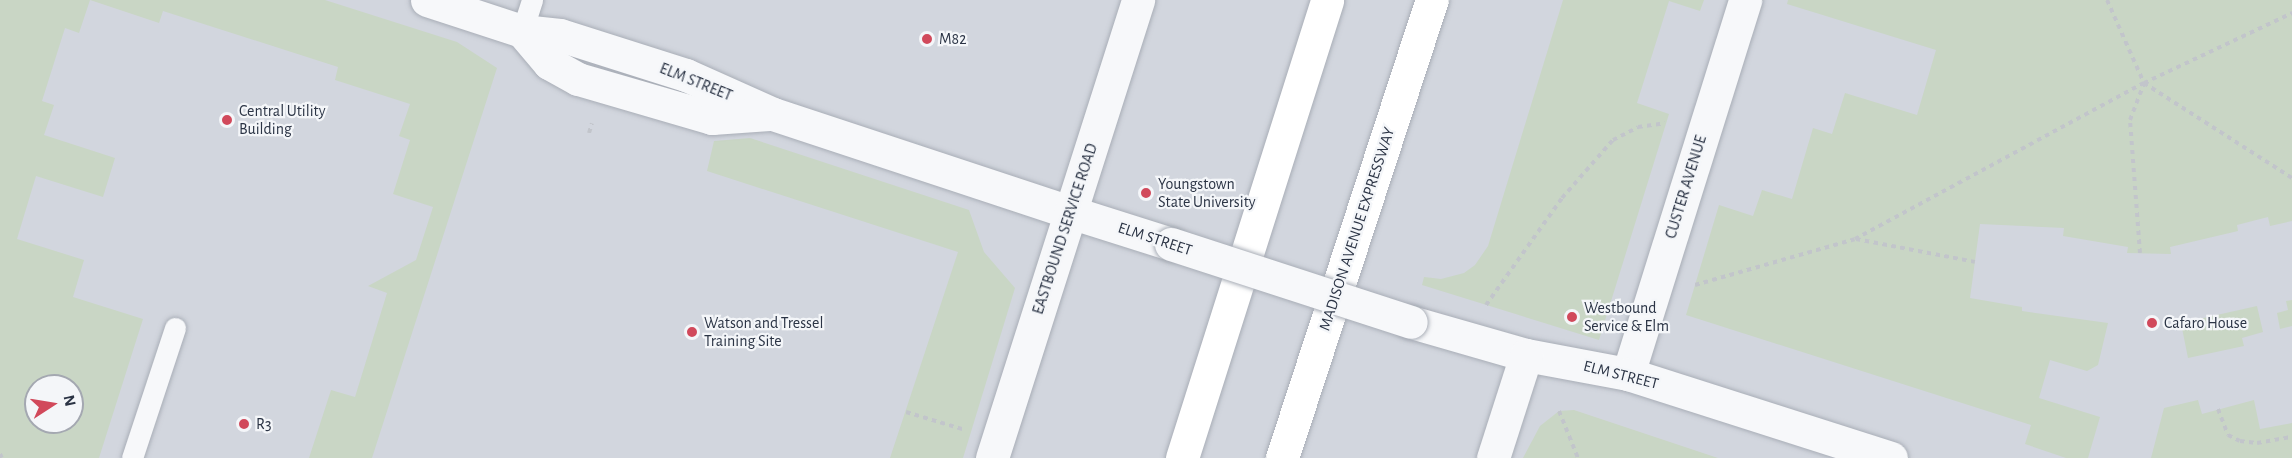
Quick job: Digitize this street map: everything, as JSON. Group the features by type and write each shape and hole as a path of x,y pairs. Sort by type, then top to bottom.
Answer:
{"highway":[{"path":"1182,458 1327,0"},
{"name":"MADISON AVENUE EXPRESSWAY","path":"1282,458 1432,0"}],"street":[{"path":"427,0 495,11 522,32"},
{"name":"EASTBOUND SERVICE ROAD","path":"992,458 1138,0"},
{"name":"CUSTER AVENUE","path":"1628,374 1745,0"},
{"name":"ELM STREET","path":"522,32 549,63 578,79 712,118 773,114 1411,322 1526,355 1628,374 1891,458"},
{"path":"1493,458 1526,355"}],"lane":[{"path":"522,32 532,0"},
{"path":"132,458 175,328"}],"path":[{"path":"2107,0 2144,83 2292,178"},
{"path":"1695,285 1856,239 2144,83 2292,13"},
{"path":"2140,253 2130,120 2144,83"},
{"path":"1486,305 1562,198 1613,140 1638,127 1665,123"},
{"path":"1856,239 1975,262"},
{"path":"2218,409 2228,435 2240,441 2257,443 2292,437"},
{"path":"1559,411 1578,458"},
{"path":"906,412 972,432"},
{"path":"0,454 2,458"}],"shaded area":[{"name":"Youngstown State University","path":"0,0 2292,0 2292,458 0,458"}],"green space":[{"path":"0,0 90,0 79,33 65,28 42,101 54,105 44,135 115,158 103,197 36,176 17,239 84,260 73,297 143,319 99,458 0,458"},
{"path":"90,0 325,0 457,42 497,68 372,458 309,458 331,390 355,397 387,293 368,286 416,260 433,207 393,194 410,140 399,136 410,104 335,80 338,67 163,11 159,23"},
{"path":"1563,0 1704,0 1700,11 1669,1 1637,103 1669,114 1599,340 1422,285 1424,277 1441,279 1464,273 1475,265 1488,246"},
{"path":"1788,0 2292,0 2292,221 2270,226 2268,217 2237,225 2238,231 2170,247 2171,254 2127,253 2128,247 2063,236 2064,228 1980,224 1970,298 2022,307 2022,311 2108,323 2098,365 2087,371 2050,360 2039,398 2100,417 2088,458 2066,458 2025,444 2031,425 1686,315 1719,205 1753,216 1762,190 1792,199 1813,128 1832,134 1845,93 1917,115 1936,50 1787,4"},
{"path":"750,138 969,210 984,252 1015,288 963,458 890,458 958,252 707,171 714,141"},
{"path":"2292,300 2292,326 2280,329 2277,313 2288,310 2286,301"},
{"path":"2257,306 2263,332 2242,338 2244,346 2188,358 2181,323"},
{"path":"2198,400 2202,414 2254,400 2260,429 2292,423 2292,458 2151,458 2164,408"},
{"path":"1574,410 1718,458 1523,458 1540,426 1559,411"}],"place":[{"name":"M82","path":"927,39"},
{"name":"Central Utility Building","path":"227,120"},
{"name":"Youngstown State University","path":"1146,193"},
{"name":"Westbound Service & Elm","path":"1572,317"},
{"name":"Cafaro House","path":"2152,323"},
{"name":"Watson and Tressel Training Site","path":"692,332"},
{"name":"R3","path":"244,424"}]}
